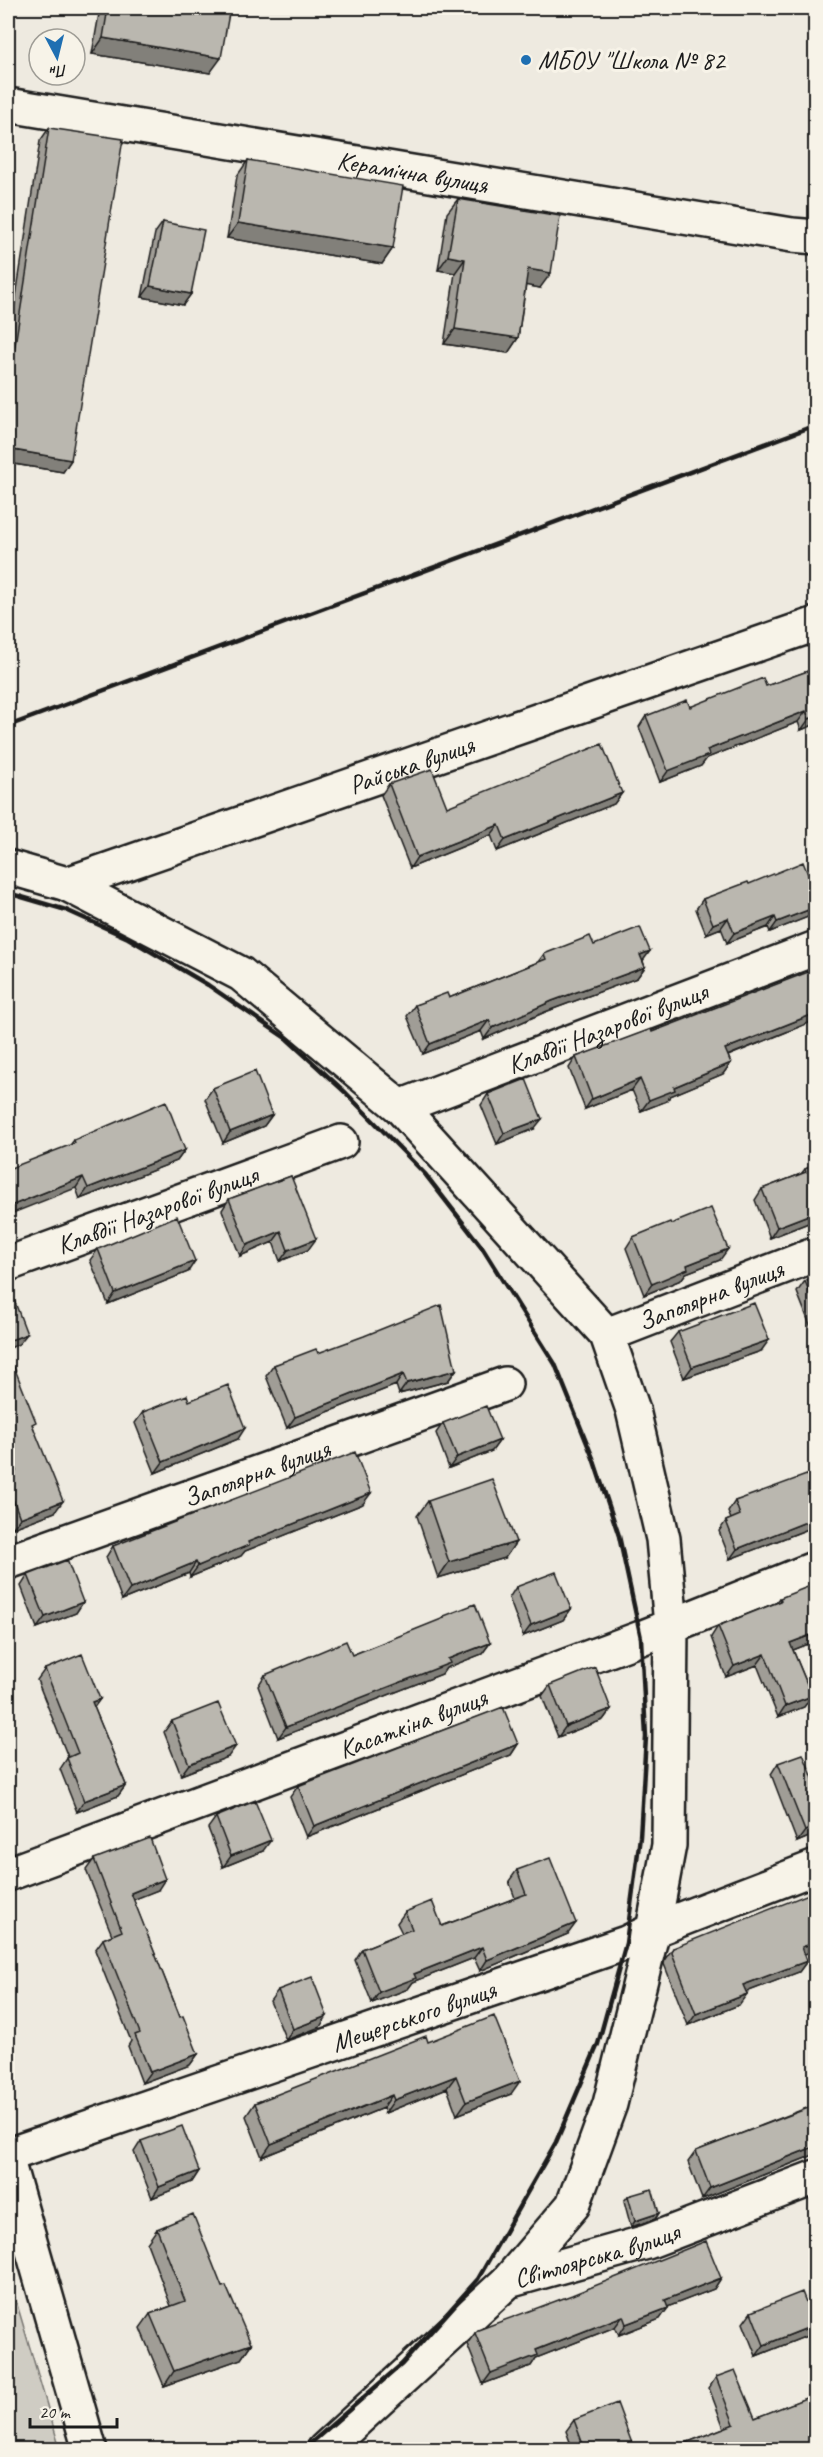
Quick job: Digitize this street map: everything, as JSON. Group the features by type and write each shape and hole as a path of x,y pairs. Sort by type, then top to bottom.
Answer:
{"street":[{"name":"Керамічна вулиця","path":"8,105 792,235 816,237"},
{"name":"Райська вулиця","path":"67,884 816,624"},
{"path":"8,867 67,884 241,974 400,1107 607,1335 633,1410 663,1539 671,1625 669,1845 653,1930 610,2104 573,2205 508,2281"},
{"name":"Клавдії Назарової вулиця","path":"400,1107 816,948"},
{"name":"Клавдії Назарової вулиця","path":"8,1264 341,1142"},
{"name":"Заполярна вулиця","path":"607,1335 816,1254"},
{"name":"Заполярна вулиця","path":"8,1562 505,1384"},
{"name":"Касаткіна вулиця","path":"8,1874 671,1625 816,1568"},
{"name":"Мещерського вулиця","path":"8,2154 626,1943 653,1930 816,1867"},
{"path":"8,2164 90,2450"},
{"name":"Світлоярська вулиця","path":"324,2450 508,2281 647,2242 816,2177"}],"shaded area":[{"path":"8,2274 60,2449 8,2449"}],"building":[{"path":"108,8 230,8 221,58 103,38"},
{"path":"49,128 123,139 71,460 8,449 8,390"},
{"path":"248,160 403,186 393,248 238,223"},
{"path":"458,199 560,216 551,273 528,269 518,338 455,329 465,259 448,256"},
{"path":"163,222 204,230 191,294 150,286"},
{"path":"816,668 816,716 809,719 806,711 707,750 709,755 668,771 646,716 687,700 690,707 763,678 766,686"},
{"path":"602,744 622,793 505,840 499,825 417,857 389,784 432,769 447,807"},
{"path":"803,862 816,894 816,907 777,922 775,917 734,933 728,918 713,924 703,899 748,882 749,884"},
{"path":"640,927 650,951 640,955 645,967 552,1001 492,1028 489,1020 430,1044 415,1005 447,993 449,998 546,959 544,954 590,936 594,945"},
{"path":"816,969 816,1013 725,1049 731,1063 649,1100 640,1079 592,1099 576,1057 651,1029 652,1032"},
{"path":"255,1071 272,1115 230,1132 213,1088"},
{"path":"526,1079 542,1119 504,1133 488,1094"},
{"path":"166,1101 185,1150 88,1188 83,1177 8,1207 8,1169 75,1143 74,1140"},
{"path":"816,1165 816,1212 777,1227 762,1189 806,1172 805,1169"},
{"path":"291,1176 316,1239 288,1250 281,1231 247,1245 229,1199"},
{"path":"711,1208 728,1249 687,1265 688,1269 652,1284 633,1237"},
{"path":"177,1216 195,1261 115,1293 98,1249"},
{"path":"816,1277 816,1308 805,1281"},
{"path":"8,1284 27,1334 8,1341"},
{"path":"754,1303 769,1340 692,1367 678,1332"},
{"path":"441,1305 456,1370 407,1383 403,1374 295,1417 274,1365 316,1349 318,1353"},
{"path":"14,1367 36,1422 32,1424 63,1501 20,1518 8,1485 8,1474 16,1471 8,1449 8,1370"},
{"path":"228,1385 245,1428 163,1462 143,1412 187,1395 189,1401"},
{"path":"486,1406 500,1440 457,1457 443,1423"},
{"path":"355,1452 371,1493 248,1542 249,1545 198,1566 196,1562 130,1589 113,1546"},
{"path":"812,1473 816,1482 816,1518 737,1549 726,1521 740,1515 735,1501"},
{"path":"492,1479 516,1542 449,1562 428,1501"},
{"path":"67,1560 83,1602 45,1617 28,1575"},
{"path":"556,1572 571,1609 531,1625 516,1587"},
{"path":"810,1586 816,1601 816,1633 790,1643 812,1696 785,1706 765,1654 734,1666 718,1626 781,1601 780,1598"},
{"path":"475,1604 490,1643 448,1659 450,1663 286,1727 265,1675 346,1641 352,1655"},
{"path":"82,1654 100,1699 92,1702 126,1785 84,1801 67,1758 78,1753 45,1669"},
{"path":"595,1667 611,1709 566,1726 550,1685"},
{"path":"218,1703 236,1746 189,1764 172,1721"},
{"path":"503,1707 518,1744 314,1826 298,1786"},
{"path":"803,1754 816,1782 816,1826 805,1831 778,1763"},
{"path":"255,1801 271,1840 231,1856 216,1817"},
{"path":"150,1838 165,1879 131,1893 180,2017 183,2016 198,2054 150,2072 135,2035 140,2033 103,1939 122,1931 94,1859"},
{"path":"550,1858 576,1923 487,1960 482,1947 414,1974 416,1978 379,1992 362,1949 412,1929 405,1912 432,1901 442,1926 526,1894 517,1870"},
{"path":"816,1891 816,1942 802,1947 807,1961 743,1985 747,1994 696,2014 672,1953 673,1948"},
{"path":"312,1977 327,2016 293,2029 278,1990"},
{"path":"494,2016 520,2081 466,2102 456,2076 394,2100 392,2095 271,2144 255,2103 426,2036 428,2042"},
{"path":"816,2105 816,2146 710,2188 696,2151"},
{"path":"182,2126 199,2171 159,2187 141,2141"},
{"path":"652,2189 659,2213 635,2221 628,2196"},
{"path":"193,2214 222,2287 226,2286 251,2344 174,2371 150,2314 185,2301 157,2229"},
{"path":"706,2241 721,2278 665,2300 668,2308 626,2324 623,2316 536,2350 538,2355 491,2373 475,2333 478,2330"},
{"path":"802,2292 815,2325 764,2345 751,2312"},
{"path":"735,2370 755,2418 816,2394 816,2441 797,2450 685,2450 683,2444 734,2424 716,2377"},
{"path":"617,2403 633,2446 624,2450 585,2450 574,2420"}],"railway":[{"path":"8,726 816,425"},
{"path":"8,893 66,910 128,938 208,985 287,1039 346,1093 425,1174 481,1246 555,1364 593,1458 619,1536 641,1638 646,1737 640,1837 626,1943 598,2044 556,2142 478,2279 402,2364 303,2450"}],"place":[{"name":"МБОУ \"Школа № 82","path":"526,60"}]}
